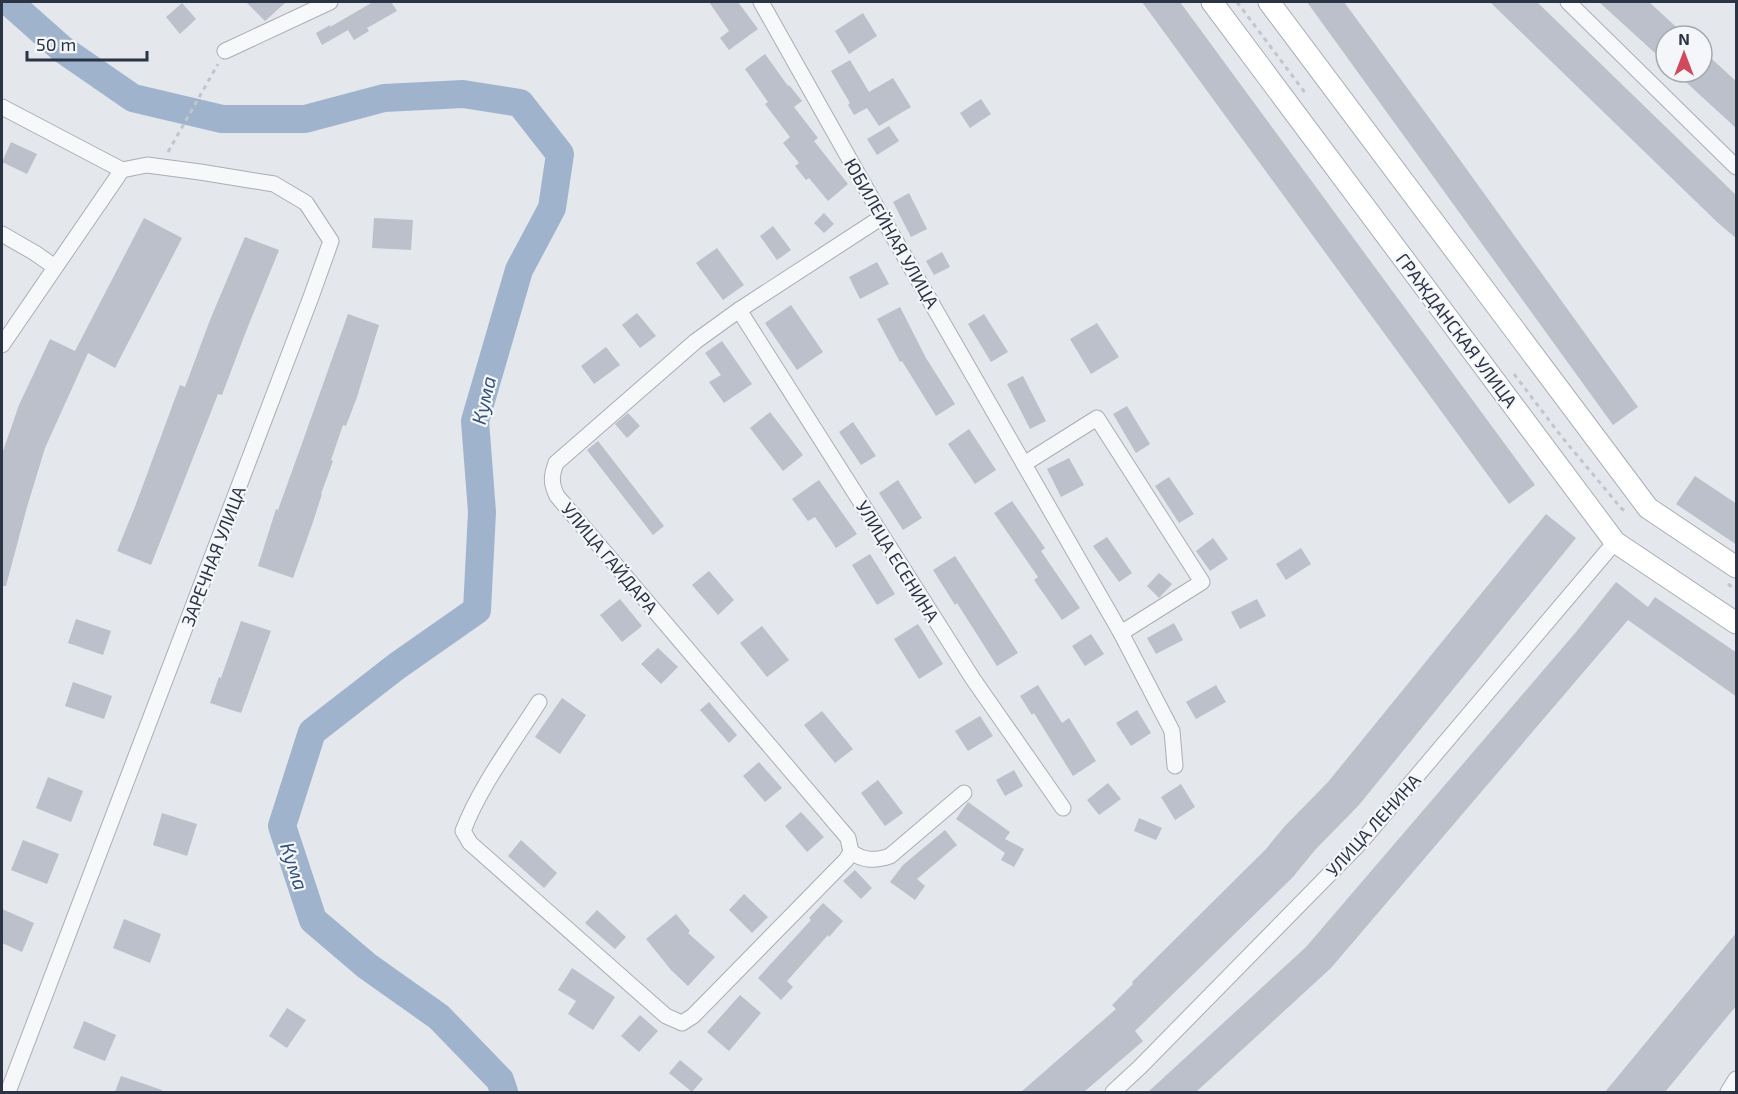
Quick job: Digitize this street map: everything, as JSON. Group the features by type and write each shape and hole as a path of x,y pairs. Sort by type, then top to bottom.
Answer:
{"street":[{"path":"225,51 330,2"},
{"name":"ЮБИЛЕЙНАЯ УЛИЦА","path":"761,2 1121,633 1172,731 1175,766"},
{"name":"ГРАЖДАНСКАЯ УЛИЦА","path":"1212,2 1615,542 1737,623"},
{"path":"1269,2 1648,508 1732,575"},
{"path":"1568,2 1737,166"},
{"path":"2,107 122,170 2,345"},
{"name":"ЗАРЕЧНАЯ УЛИЦА","path":"8,1092 331,241 306,203 274,184 160,166 147,165 122,170"},
{"name":"УЛИЦА ГАЙДАРА","path":"851,852 848,838 558,496 552,486 552,472 556,463 696,341 739,310 882,217"},
{"path":"2,234 55,267"},
{"name":"УЛИЦА ЕСЕНИНА","path":"739,310 973,679 1063,808"},
{"path":"1024,464 1097,418 1202,582 1121,633"},
{"name":"УЛИЦА ЛЕНИНА","path":"1113,1092 1360,843 1615,542"},
{"path":"539,702 469,815 463,831 470,843 666,1016 682,1023 693,1016 846,860 851,852 861,859 878,860 890,856 964,794"},
{"path":"1728,1092 1737,1079"}],"path":[{"path":"1237,2 1310,100"},
{"path":"160,166 225,51"},
{"path":"1512,371 1561,436 1621,508 1630,515"},
{"path":"1732,575 1737,590"}],"building":[{"path":"246,2 286,2 265,21"},
{"path":"373,2 391,2 397,11 367,28 369,31 354,40 348,30 322,45 316,33"},
{"path":"709,2 738,2 758,29 729,50 720,38 729,31"},
{"path":"1142,2 1180,2 1535,485 1509,504"},
{"path":"1307,2 1344,2 1638,407 1613,425"},
{"path":"1490,2 1537,2 1737,196 1737,239 1717,222"},
{"path":"1599,2 1649,2 1673,24 1654,24 1654,52"},
{"path":"182,3 196,19 180,34 166,17"},
{"path":"863,13 877,36 849,54 835,31"},
{"path":"765,54 802,101 794,107 818,138 814,141 848,184 828,201 809,178 806,180 795,166 799,163 783,143 790,137 765,104 768,102 745,69"},
{"path":"850,60 869,92 893,78 911,107 879,126 867,108 854,115 848,105 850,103 831,71"},
{"path":"1714,61 1737,82 1737,129 1688,84 1714,84"},
{"path":"981,99 991,114 970,128 960,113"},
{"path":"889,126 899,141 877,155 867,139"},
{"path":"11,142 37,154 27,174 2,162"},
{"path":"909,193 927,229 911,237 893,202"},
{"path":"824,213 834,224 824,233 814,223"},
{"path":"144,218 182,238 115,368 88,353 45,448 6,586 2,586 2,454 19,405 50,339 75,351"},
{"path":"374,218 413,220 411,250 372,248"},
{"path":"773,226 791,250 777,260 760,236"},
{"path":"245,237 279,250 222,395 218,394 151,565 117,551 180,385 185,387"},
{"path":"717,248 744,285 723,300 696,263"},
{"path":"942,252 950,267 934,275 926,261"},
{"path":"877,262 889,284 860,299 849,277"},
{"path":"791,305 823,352 797,370 765,323"},
{"path":"900,307 926,358 955,404 936,416 902,361 900,362 877,319"},
{"path":"637,313 656,336 640,348 622,325"},
{"path":"348,314 379,325 357,397 346,426 343,425 293,578 258,566 276,509 278,510"},
{"path":"984,314 1008,352 991,362 968,324"},
{"path":"1097,323 1119,357 1091,374 1070,339"},
{"path":"722,341 752,384 724,403 709,382 721,375 705,353"},
{"path":"606,347 620,365 594,384 581,366"},
{"path":"1023,376 1046,421 1030,429 1007,384"},
{"path":"1127,406 1150,444 1136,453 1113,414"},
{"path":"770,412 803,455 783,471 750,428"},
{"path":"628,413 640,426 627,438 615,424"},
{"path":"853,422 876,456 861,465 839,432"},
{"path":"969,429 996,470 975,484 948,444"},
{"path":"598,441 664,526 653,535 587,450"},
{"path":"1069,458 1084,485 1061,497 1047,469"},
{"path":"1695,476 1737,504 1737,545 1676,504"},
{"path":"1169,477 1194,514 1179,523 1155,486"},
{"path":"819,480 857,534 836,548 815,517 808,521 792,499"},
{"path":"898,480 922,518 903,530 879,493"},
{"path":"1012,501 1045,548 1041,551 1080,608 1062,620 1034,580 1038,577 994,513"},
{"path":"1546,514 1576,538 1359,805 1315,850 1293,877 1135,1031 1143,1041 1084,1092 1021,1092 1116,1009 1112,1005 1133,984 1132,982 1266,849 1328,782"},
{"path":"1107,537 1132,573 1119,582 1093,546"},
{"path":"1213,538 1228,559 1210,571 1196,551"},
{"path":"1301,548 1311,564 1286,580 1276,564"},
{"path":"870,554 895,594 877,605 852,565"},
{"path":"955,556 1018,653 997,666 933,570"},
{"path":"709,571 734,600 718,615 692,585"},
{"path":"1159,573 1172,584 1159,598 1147,586"},
{"path":"1616,582 1648,607 1655,597 1737,653 1737,697 1628,620 1331,968 1196,1092 1148,1092 1306,947 1576,632"},
{"path":"620,599 642,626 622,642 600,615"},
{"path":"1257,599 1266,616 1240,629 1231,612"},
{"path":"76,619 111,631 103,655 68,643"},
{"path":"241,621 271,631 241,713 210,703"},
{"path":"1174,623 1183,640 1156,654 1147,638"},
{"path":"918,624 943,664 919,679 894,639"},
{"path":"762,626 789,660 767,677 740,643"},
{"path":"1091,634 1104,654 1085,666 1072,646"},
{"path":"658,648 678,667 661,684 641,664"},
{"path":"73,682 112,696 104,719 65,706"},
{"path":"1038,685 1062,723 1069,718 1096,761 1073,776 1034,713 1032,715 1020,696"},
{"path":"1216,685 1226,702 1196,719 1186,702"},
{"path":"562,698 586,715 560,754 535,737"},
{"path":"709,702 737,735 729,743 700,710"},
{"path":"1137,710 1151,733 1131,746 1116,723"},
{"path":"822,711 853,749 835,763 804,725"},
{"path":"980,716 993,736 968,751 955,731"},
{"path":"759,762 782,788 765,802 743,776"},
{"path":"1014,770 1023,786 1005,796 996,780"},
{"path":"48,777 83,791 71,822 36,808"},
{"path":"878,780 903,813 885,826 861,793"},
{"path":"1108,783 1121,799 1099,815 1087,800"},
{"path":"1181,784 1195,807 1175,820 1161,797"},
{"path":"968,802 1010,832 1005,839 1024,849 1014,867 1001,860 1005,853 956,819"},
{"path":"801,812 824,837 807,852 785,826"},
{"path":"162,813 197,824 187,856 153,845"},
{"path":"1139,818 1162,828 1156,840 1134,831"},
{"path":"945,830 957,845 917,879 925,886 915,900 890,882 903,865"},
{"path":"23,840 59,854 47,884 11,870"},
{"path":"521,840 557,873 544,888 508,856"},
{"path":"855,870 872,888 861,899 843,881"},
{"path":"744,894 768,917 752,933 729,910"},
{"path":"823,903 843,921 787,981 793,987 781,1000 758,978 811,920 809,918"},
{"path":"2,909 34,923 22,952 2,943"},
{"path":"597,910 626,937 615,949 585,923"},
{"path":"676,914 690,931 688,933 715,957 688,986 671,970 646,939"},
{"path":"124,919 161,934 150,963 113,948"},
{"path":"1737,932 1737,1005 1665,1092 1605,1092"},
{"path":"572,968 615,997 593,1030 568,1014 576,1001 558,990"},
{"path":"740,995 761,1013 729,1051 707,1032"},
{"path":"287,1008 306,1020 287,1048 269,1036"},
{"path":"640,1015 658,1031 639,1052 621,1036"},
{"path":"84,1021 116,1035 105,1061 73,1048"},
{"path":"680,1060 703,1079 692,1092 669,1073"},
{"path":"121,1076 162,1090 161,1092 115,1092"}],"waterway":[{"name":"Кума","path":"9,2 62,49 133,98 222,119 305,119 384,98 463,94 520,103 560,154 552,208 519,270 475,421 482,512 477,610 397,666 312,732 282,826 313,920 367,966 439,1017 500,1080 504,1092"}]}
